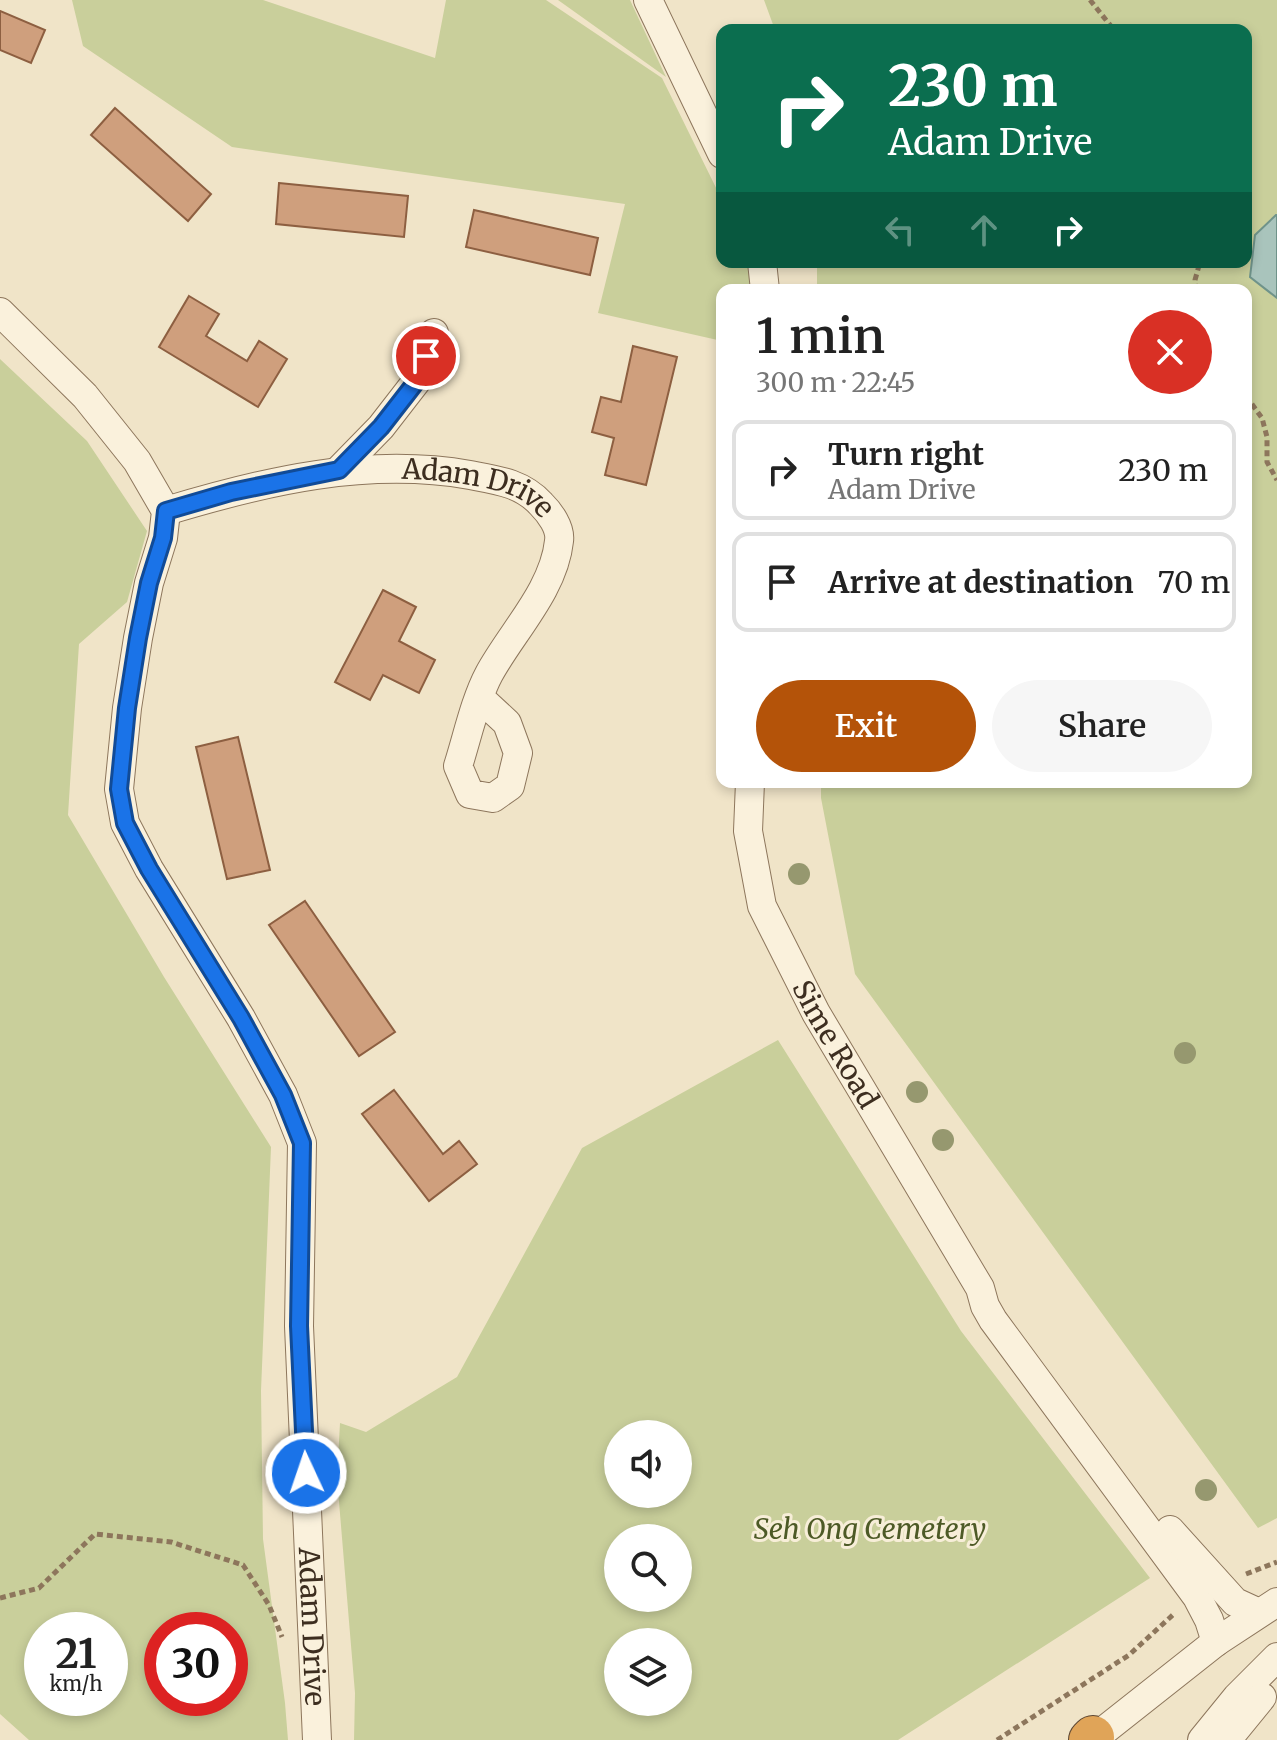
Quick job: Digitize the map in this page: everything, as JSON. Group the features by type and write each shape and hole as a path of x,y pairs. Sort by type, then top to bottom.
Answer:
{"street":[{"path":"648,0 716,142"},
{"path":"0,312 85,396 137,461 166,511"},
{"name":"Adam Drive","path":"339,470 381,427 419,378 434,333"},
{"name":"Adam Drive","path":"317,1740 299,1326 302,1143 283,1095 241,1018 149,869 125,823 119,789 138,638 149,583 163,538 166,511 231,492 339,470 433,469 507,482 531,493 550,513 560,538 552,567 533,608 488,676 480,698"},
{"name":"Sime Road","path":"750,788 748,831 762,906 816,1013 980,1288 1004,1301 1173,1534 1206,1590 1209,1620 1216,1642"},
{"name":"Sime Road","path":"1206,1590 1235,1602 1268,1607"},
{"path":"1092,1739 1216,1642 1268,1607"},
{"path":"1202,1740 1237,1697 1277,1657"},
{"path":"1227,1740 1255,1702 1277,1683"}],"path":[{"path":"1090,0 1109,24"},
{"path":"1252,404 1262,418 1267,437 1267,462 1277,480"},
{"path":"0,1598 39,1588 95,1534 171,1542 243,1565 269,1605 287,1647"},
{"path":"997,1740 1129,1655 1173,1614 1206,1590 1277,1562"}],"green space":[{"path":"72,0 263,0 435,58 446,0 546,0 662,78 716,188 716,268 748,268 750,284 716,284 716,340 598,313 625,204 232,147 83,46"},
{"path":"558,0 630,0 666,77"},
{"path":"764,0 1277,0 1277,1518 1258,1528 855,974 821,798 821,788 1252,788 1252,284 817,284 817,268 1252,268 1252,24 773,24"},
{"path":"0,359 87,441 147,531 127,602 79,644 68,815 164,977 271,1147 261,1391 263,1539 288,1740 29,1740 0,1714"},
{"name":"Seh Ong Cemetery","path":"778,1040 961,1331 1150,1578 898,1740 354,1740 355,1693 337,1478 340,1423 366,1432 457,1377 582,1148"}],"water":[{"path":"1277,215 1277,298 1250,277 1255,235"}],"building":[{"path":"0,11 45,30 31,63 0,50"},
{"path":"115,108 211,194 188,221 91,135"},
{"path":"279,183 408,196 404,237 276,224"},
{"path":"474,210 598,238 590,275 466,247"},
{"path":"189,296 219,314 206,336 247,361 259,341 287,359 258,407 159,347"},
{"path":"633,346 677,357 646,485 605,475 614,438 592,432 601,397 621,402"},
{"path":"383,590 416,607 399,641 435,660 419,693 383,675 370,700 335,682"},
{"path":"238,737 270,870 227,879 196,747"},
{"path":"305,901 395,1032 359,1056 269,925"},
{"path":"394,1090 443,1154 459,1141 477,1164 429,1201 362,1114"}],"route":[{"path":"306,1473 299,1326 302,1143 283,1095 241,1018 149,869 125,823 119,789 127,708 143,610 163,538 166,511 231,492 339,470 381,427 419,378 426,356"}]}
